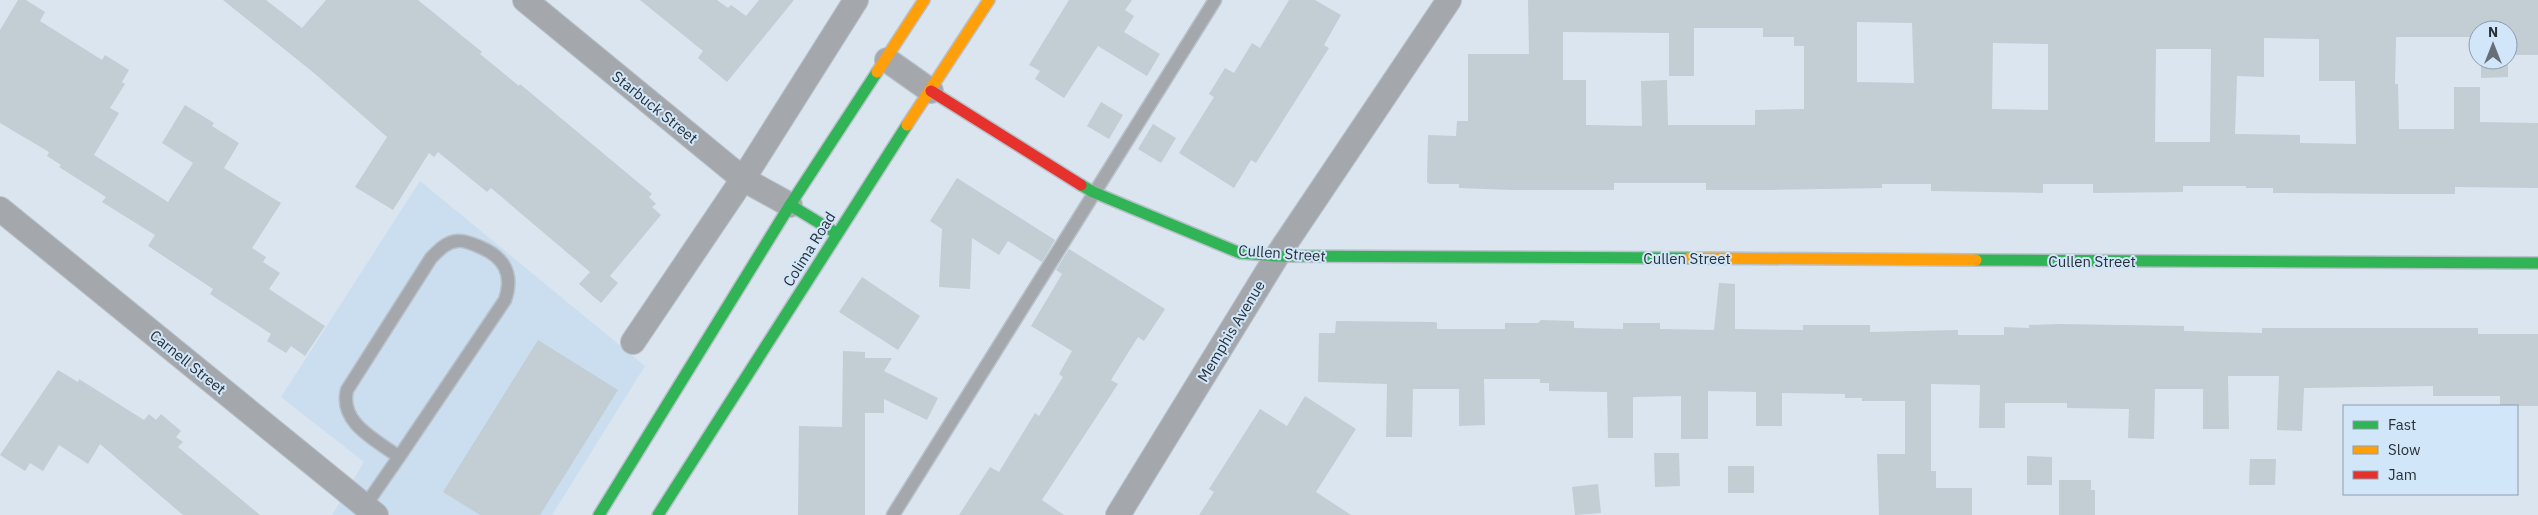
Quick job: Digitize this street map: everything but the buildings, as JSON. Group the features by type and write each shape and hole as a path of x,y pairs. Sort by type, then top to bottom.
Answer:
{"street":[{"name":"Starbuck Street","path":"525,0 743,179 790,205"},
{"path":"633,342 743,179 856,0"},
{"path":"599,515 790,205 887,60 924,0"},
{"name":"Colima Road","path":"658,515 836,233 931,91 988,0"},
{"name":"Memphis Avenue","path":"1118,515 1277,256 1448,0"},
{"name":"Cullen Street","path":"887,60 931,91 1093,192 1240,253 1277,256 2538,263"},
{"path":"790,205 836,233"},
{"name":"Carnell Street","path":"0,209 371,511"}],"lane":[{"path":"893,515 1214,0"},
{"path":"371,511 399,457 504,300 508,291 509,275 502,261 482,247 469,242 457,241 444,246 431,258 347,390 344,400 348,416 356,425 399,457"}],"shaded area":[{"path":"420,181 645,366 552,515 332,515 364,462 281,397"}],"traffic: fast":[{"path":"599,515 790,205 877,72"},
{"path":"658,515 907,125"},
{"path":"1081,185 1093,192 1240,253 1277,256 1689,258"},
{"path":"790,205 836,233"},
{"path":"1976,260 2538,263"}],"traffic: slow":[{"path":"877,72 924,0"},
{"path":"907,125 989,0"},
{"path":"1689,258 1976,260"}],"traffic: jam":[{"path":"931,91 1081,185"}]}
